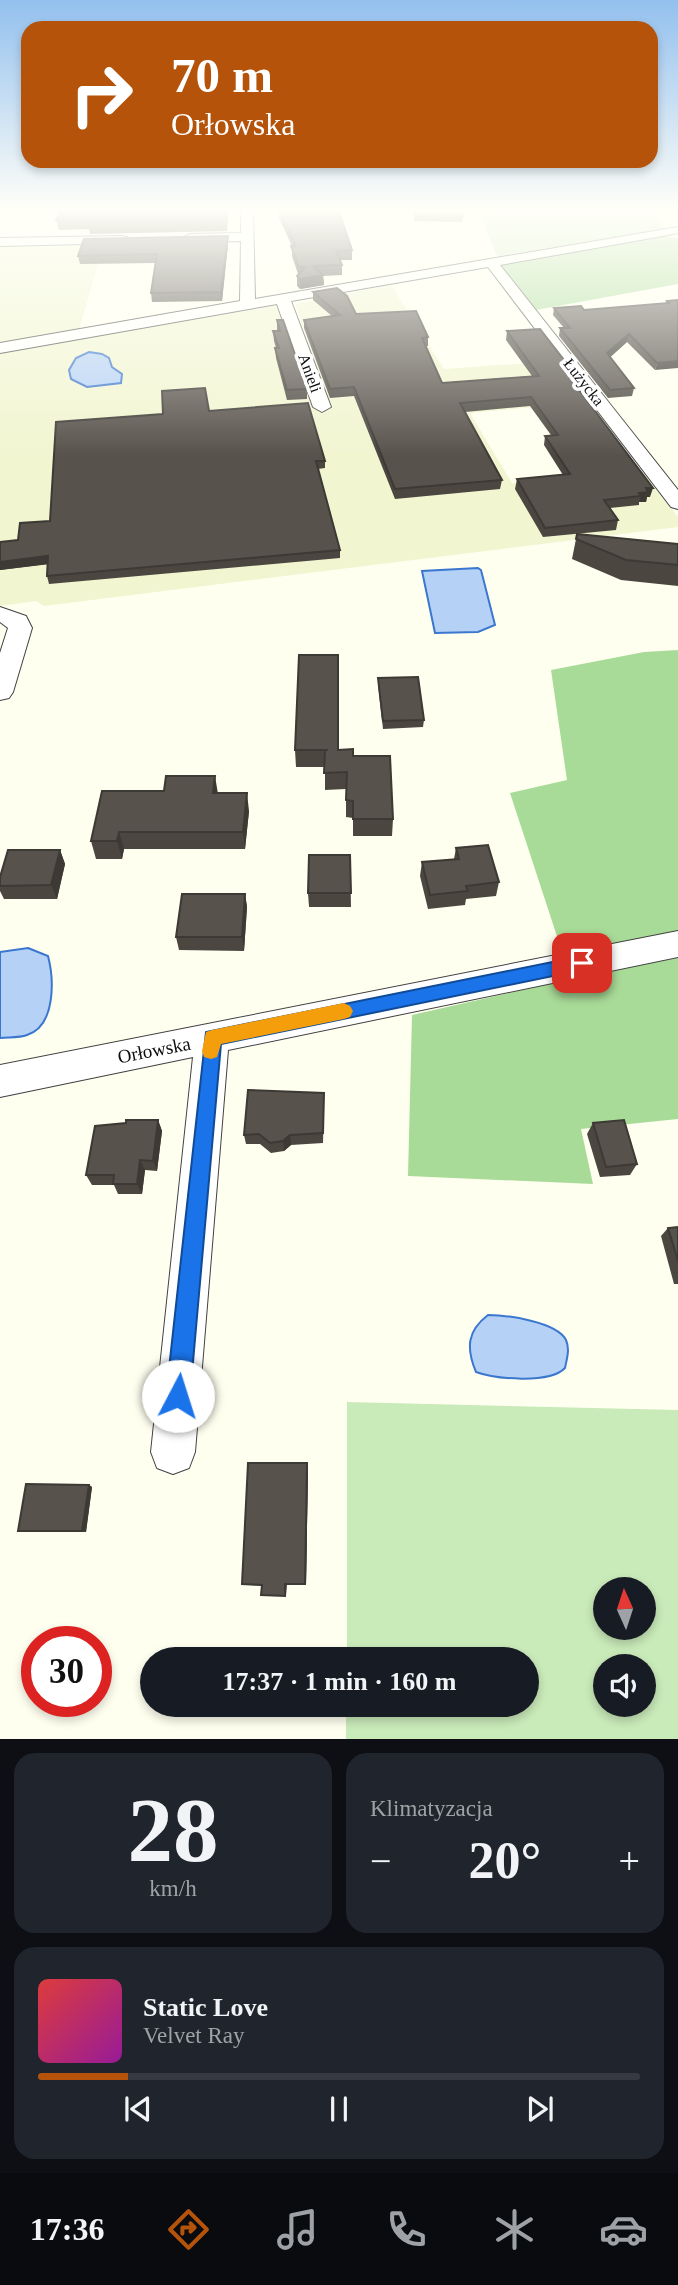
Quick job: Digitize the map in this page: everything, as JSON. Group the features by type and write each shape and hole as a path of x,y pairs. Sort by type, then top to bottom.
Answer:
{"street":[{"path":"248,293 248,305"},
{"path":"0,348 316,293"},
{"name":"Łużycka","path":"515,293 678,503"},
{"name":"Anieli","path":"283,299 322,407"},
{"path":"0,692 20,635 9,618"},
{"name":"Orłowska","path":"0,1081 678,944"},
{"path":"173,1451 212,1038"}],"green space":[{"path":"0,293 90,293 79,330 0,343"},
{"path":"350,293 396,293 444,369 558,361 590,402 470,413 512,483 643,472 678,517 678,527 44,606 36,601 0,606 0,353 281,304 312,408 330,406 295,304"},
{"path":"523,293 628,293 536,310"},
{"path":"678,650 678,1119 581,1129 593,1184 408,1176 412,1015 571,979 510,793 567,780 551,670 644,652"},
{"path":"347,1402 678,1410 678,1739 346,1739 346,1717 539,1717 539,1647 347,1647"}],"water":[{"path":"89,352 109,358 112,367 122,374 121,383 87,387 71,379 69,370 76,358"},
{"path":"481,570 495,625 478,632 435,633 422,571"},
{"path":"28,948 48,956 52,989 48,1012 36,1030 24,1036 0,1038 0,952"},
{"path":"488,1315 507,1316 553,1328 566,1340 568,1354 565,1368 547,1376 522,1379 476,1372 470,1341 476,1327"}],"building":[{"path":"314,293 343,293 356,314 416,311 428,337 422,338 442,383 539,376 507,331 540,329 588,391 580,391 653,488 646,488 648,492 639,493 641,496 604,500 618,520 545,528 517,479 570,474 545,436 558,435 531,397 460,403 502,480 395,489 354,387 330,389 304,320 340,315"},
{"path":"678,300 678,361 657,363 629,334 607,353 634,388 610,390 560,328 570,328 554,308 581,306 584,310"},
{"path":"277,320 283,320 307,389 287,390 275,348 279,348 273,331 280,331"},
{"path":"205,388 209,411 308,403 325,461 316,461 340,550 47,576 48,556 0,562 0,542 18,540 20,523 50,521 56,422 163,414 162,391"},
{"path":"577,534 678,544 678,565 626,560 576,539"},
{"path":"299,655 338,655 338,750 353,749 353,756 390,756 393,819 353,819 353,801 346,800 347,772 324,773 325,750 295,750"},
{"path":"418,677 424,720 383,721 378,678"},
{"path":"166,776 215,776 213,793 247,793 243,832 119,832 117,841 91,841 102,791 164,791"},
{"path":"488,845 499,882 466,886 468,891 430,895 422,862 459,859 456,848"},
{"path":"8,850 60,850 51,885 0,886"},
{"path":"309,855 350,855 351,893 308,893"},
{"path":"182,894 245,894 242,937 176,937"},
{"path":"248,1090 324,1093 323,1133 290,1135 283,1141 270,1143 259,1134 244,1135"},
{"path":"126,1120 158,1120 153,1161 140,1160 137,1184 113,1184 114,1175 86,1175 95,1126 126,1123"},
{"path":"624,1120 637,1164 606,1167 593,1123"},
{"path":"678,1227 678,1261 668,1228"},
{"path":"248,1463 307,1463 305,1584 285,1584 285,1596 261,1595 262,1585 242,1584"},
{"path":"26,1484 89,1485 82,1531 18,1531"}],"slow traffic":[{"path":"211,1051 212,1038 344,1011"}],"route":[{"path":"178,1396 212,1038 582,963"}]}
